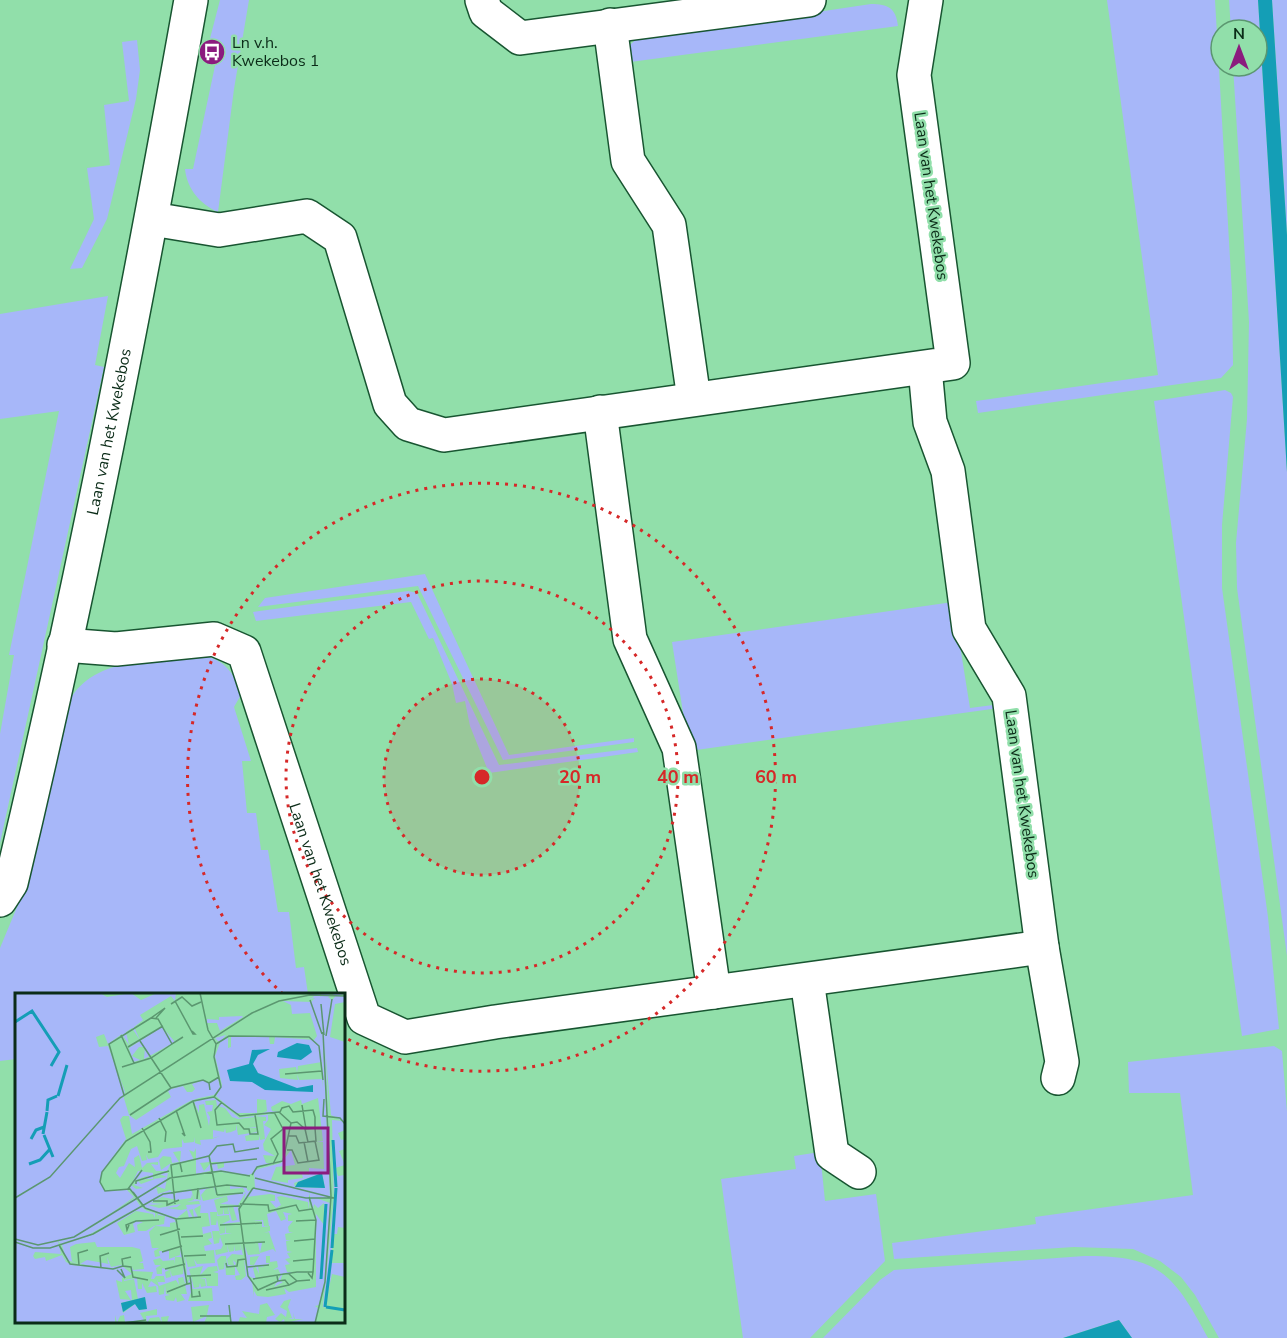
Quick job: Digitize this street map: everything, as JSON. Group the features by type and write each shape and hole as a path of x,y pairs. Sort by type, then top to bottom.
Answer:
{"street":[{"name":"Laan van het Kwekebos","path":"0,900 11,883 49,723 152,219 190,0"},
{"path":"482,0 486,12 520,38 610,25 651,10 809,0"},
{"name":"Laan van het Kwekebos","path":"152,219 219,230 307,216 340,237 390,404 408,424 444,435 953,363 914,75 926,0"},
{"path":"610,25 628,161 669,225 694,399"},
{"name":"Laan van het Kwekebos","path":"925,368 930,422 948,471 969,630 1009,696 1042,947 1062,1062 1058,1078"},
{"path":"600,412 630,639 679,748 714,992"},
{"name":"Laan van het Kwekebos","path":"64,645 116,649 214,639 243,652 364,1018 405,1037 1042,947"},
{"path":"807,980 832,1154 859,1172"}],"shaded area":[{"path":"220,0 249,0 234,89 218,212 196,195 188,183 185,169 193,169 218,52 207,50"},
{"path":"1107,0 1215,0 1216,18 1209,18 1209,78 1220,78 1232,293 1233,365 1221,378 978,413 976,401 1158,375"},
{"path":"1229,0 1258,0 1259,18 1230,18"},
{"path":"1258,0 1272,0 1287,235 1287,472 1263,78 1269,78 1269,18 1259,18"},
{"path":"1272,0 1287,0 1287,235 1274,31"},
{"path":"871,4 890,8 898,26 623,63 626,49 636,39"},
{"path":"137,40 140,70 136,99 107,219 82,268 70,269 94,219 87,168 110,165 104,105 129,101 122,42"},
{"path":"1234,78 1263,78 1287,472 1287,956 1237,588 1236,543 1247,419 1249,322"},
{"path":"108,296 95,365 104,367 0,843 0,734 14,655 9,655 59,411 0,419 0,314"},
{"path":"1225,390 1233,397 1222,525 1222,588 1268,917 1279,1029 1242,1036 1154,401"},
{"path":"425,574 509,755 634,738 634,742 503,760 418,586 258,607 265,598"},
{"path":"408,591 417,593 499,765 637,748 638,752 489,773 470,726 465,701 456,703 452,684 433,638 429,639 411,602 256,621 253,612"},
{"path":"953,602 970,708 993,705 994,708 999,708 689,751 672,642"},
{"path":"210,657 227,668 242,693 234,707 251,761 242,761 247,813 256,813 261,850 268,850 278,912 289,912 296,968 304,967 308,993 15,993 15,1059 0,1061 0,948 32,871 70,700 81,686 95,675 128,663"},
{"path":"1274,1046 1282,1051 1287,1112 1287,1338 1219,1338 1195,1295 1181,1277 1160,1261 1133,1249 1074,1247 894,1259 892,1243 1036,1224 1035,1217 1193,1195 1180,1093 1129,1093 1128,1062"},
{"path":"820,1152 825,1201 876,1194 885,1261 810,1338 743,1338 721,1179 796,1169 794,1156"},
{"path":"1084,1256 1131,1260 1148,1265 1162,1273 1185,1298 1208,1338 1132,1338 1119,1320 1063,1338 823,1338 880,1280 894,1270"},
{"path":"1119,1320 1132,1338 1063,1338"}],"place":[{"name":"Ln v.h. Kwekebos 1","path":"212,52"}]}
